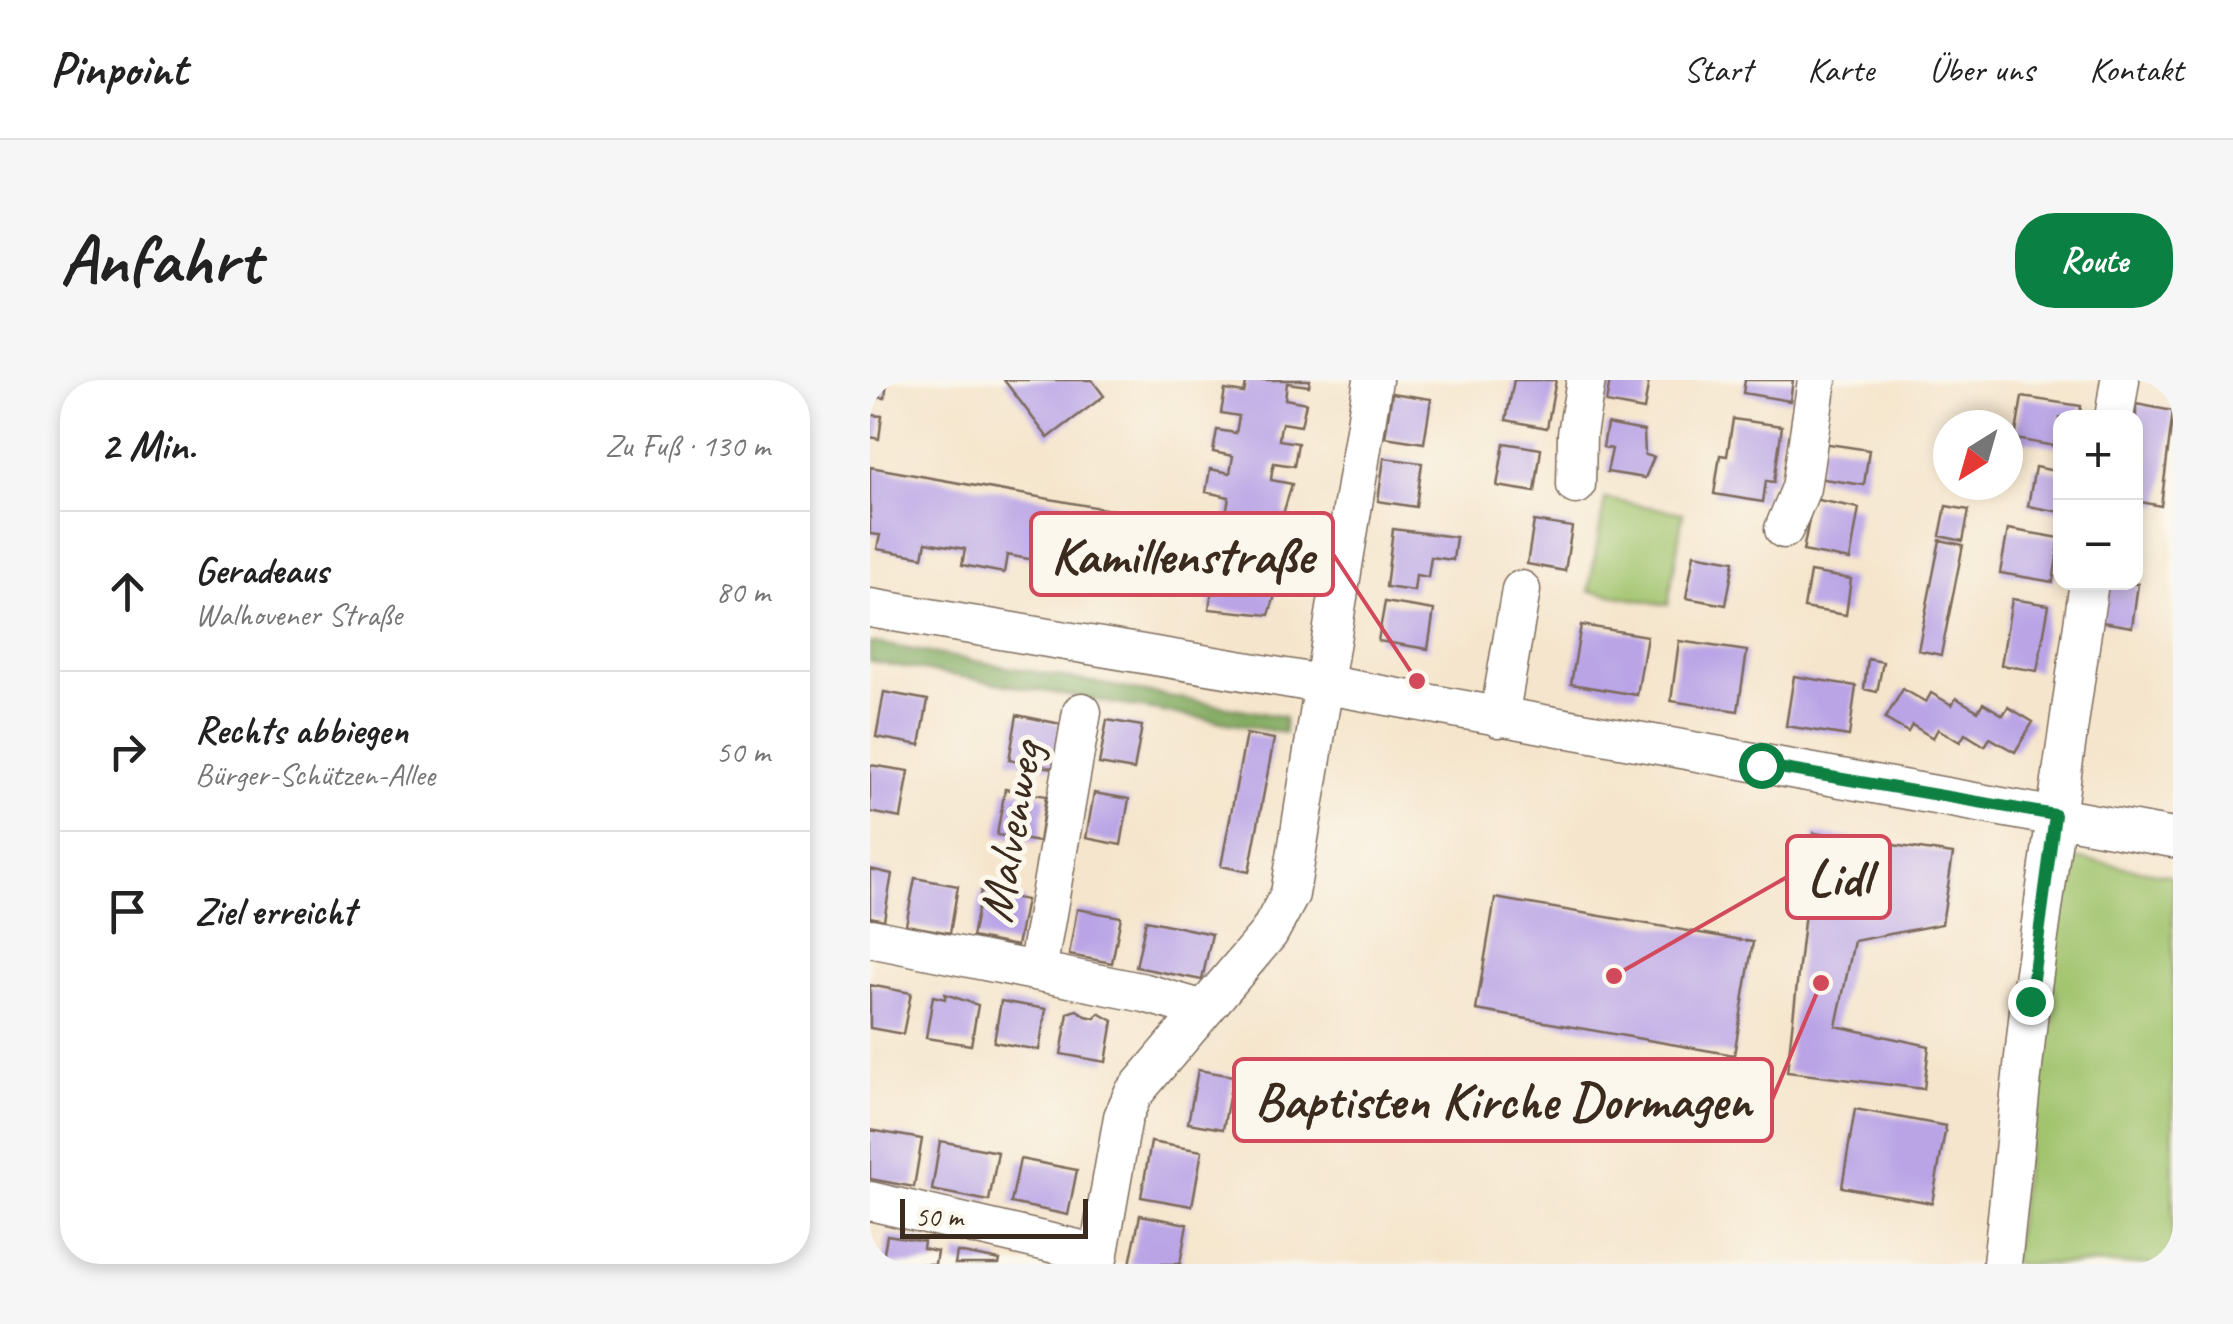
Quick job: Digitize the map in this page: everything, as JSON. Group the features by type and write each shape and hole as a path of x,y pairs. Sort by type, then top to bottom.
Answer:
{"street":[{"path":"870,1201 1098,1259 1128,1106 1148,1072 1268,933 1290,894 1327,685 1373,380"},
{"path":"1576,485 1586,380"},
{"path":"1784,529 1801,488 1818,380"},
{"path":"2115,410 2120,380"},
{"path":"1500,718 1521,590"},
{"path":"2002,1264 2055,815 2088,590"},
{"path":"870,608 1327,685 2173,838"},
{"name":"Malvenweg","path":"1037,970 1082,712"},
{"name":"Malvenweg","path":"870,938 1037,970 1204,1010"}],"green space":[{"path":"1605,499 1683,513 1668,605 1589,591"},
{"path":"870,642 1284,717 1285,733 870,661"},
{"path":"2064,856 2173,876 2173,1264 2012,1264"}],"building":[{"path":"870,380 887,380 885,398 870,396"},
{"path":"1004,380 1092,380 1104,396 1048,438"},
{"path":"1247,380 1310,380 1309,386 1287,383 1285,399 1306,403 1301,426 1282,423 1280,431 1279,440 1298,443 1294,466 1274,463 1272,471 1271,480 1292,484 1283,514 1291,516 1288,534 1283,533 1281,570 1275,569 1274,578 1280,579 1269,615 1209,609 1212,590 1171,582 1169,596 1126,589 1128,576 1090,569 1088,583 1042,575 1045,562 1007,555 1004,573 962,565 965,549 926,542 923,557 877,549 880,535 870,534 870,467 1223,530 1229,497 1206,492 1210,469 1230,473 1233,456 1213,452 1217,430 1236,433 1239,416 1221,413 1225,390 1244,393"},
{"path":"1514,380 1556,380 1547,428 1506,420"},
{"path":"1610,380 1649,380 1644,410 1606,403"},
{"path":"1745,380 1793,380 1790,401 1743,393"},
{"path":"1392,393 1431,399 1424,443 1385,437"},
{"path":"2022,397 2081,406 2080,410 2053,410 2053,446 2023,440 2023,410 2020,410"},
{"path":"2136,404 2173,411 2161,506 2143,502 2143,410 2136,410"},
{"path":"870,415 882,416 879,439 870,437"},
{"path":"1733,419 1782,426 1774,482 1766,481 1763,502 1714,494 1720,455 1727,456"},
{"path":"1607,424 1644,431 1645,455 1654,457 1645,478 1607,472 1612,449 1603,447"},
{"path":"1504,443 1541,449 1535,492 1497,486"},
{"path":"1822,443 1869,450 1864,485 1817,478"},
{"path":"1384,458 1422,463 1416,507 1378,501"},
{"path":"2035,467 2053,471 2053,511 2028,506"},
{"path":"1813,499 1859,508 1850,560 1803,551"},
{"path":"1946,506 1969,510 1963,541 1940,536"},
{"path":"1534,521 1572,527 1565,571 1527,564"},
{"path":"1393,529 1456,537 1453,560 1431,557 1428,577 1416,575 1414,591 1386,587"},
{"path":"2008,529 2053,537 2053,582 2000,573"},
{"path":"1940,540 1963,545 1941,655 1918,650"},
{"path":"1694,554 1734,561 1726,605 1686,598"},
{"path":"1810,572 1851,579 1846,615 1804,608"},
{"path":"2107,590 2137,590 2132,627 2102,622"},
{"path":"2012,599 2049,605 2037,671 2001,665"},
{"path":"1385,602 1434,610 1428,649 1378,641"},
{"path":"1581,625 1647,636 1637,695 1571,684"},
{"path":"1679,641 1747,651 1738,711 1671,701"},
{"path":"1868,659 1883,662 1877,692 1864,689"},
{"path":"1794,676 1856,686 1849,736 1786,726"},
{"path":"1903,689 1926,702 1931,693 1952,705 1956,698 1978,711 1983,703 2003,715 2008,707 2033,722 2015,752 1990,738 1985,746 1965,734 1960,742 1938,729 1933,738 1912,725 1908,732 1885,719"},
{"path":"884,692 928,700 920,745 876,737"},
{"path":"1017,715 1061,724 1053,768 1009,760"},
{"path":"1107,720 1142,726 1134,770 1099,764"},
{"path":"1246,734 1274,739 1249,872 1221,866"},
{"path":"870,765 909,771 901,818 870,812"},
{"path":"1005,789 1046,796 1039,842 997,835"},
{"path":"1094,793 1129,799 1121,845 1086,838"},
{"path":"1814,833 1953,854 1942,924 1854,941 1836,1026 1929,1046 1924,1089 1787,1072"},
{"path":"870,869 892,874 884,920 870,917"},
{"path":"915,878 958,886 950,933 906,925"},
{"path":"981,891 1026,900 1017,946 972,937"},
{"path":"1495,898 1753,942 1734,1055 1476,1010"},
{"path":"1077,909 1121,917 1112,963 1069,955"},
{"path":"1146,920 1212,934 1202,980 1136,967"},
{"path":"870,985 911,993 903,1034 870,1028"},
{"path":"945,994 978,1005 971,1045 926,1038 933,996 945,999"},
{"path":"1001,1001 1046,1009 1039,1050 994,1042"},
{"path":"1077,1010 1095,1018 1099,1013 1113,1021 1106,1062 1061,1054 1068,1013"},
{"path":"1198,1070 1233,1076 1223,1129 1188,1123"},
{"path":"1855,1109 1946,1126 1932,1203 1842,1187"},
{"path":"870,1130 922,1139 914,1187 870,1179"},
{"path":"940,1141 998,1152 989,1201 932,1190"},
{"path":"1151,1142 1202,1151 1192,1206 1141,1197"},
{"path":"1020,1159 1077,1170 1068,1215 1011,1203"},
{"path":"1140,1215 1187,1224 1180,1264 1130,1264"},
{"path":"887,1235 924,1241 923,1248 937,1251 935,1264 882,1264"},
{"path":"957,1252 1000,1260 999,1264 955,1264"}],"place":[{"name":"Kamillenstraße","path":"1417,681"},
{"name":"Lidl","path":"1614,976"},
{"name":"Baptisten Kirche Dormagen","path":"1821,983"}],"route":[{"path":"1761,765 2055,815 2030,1001"}]}
